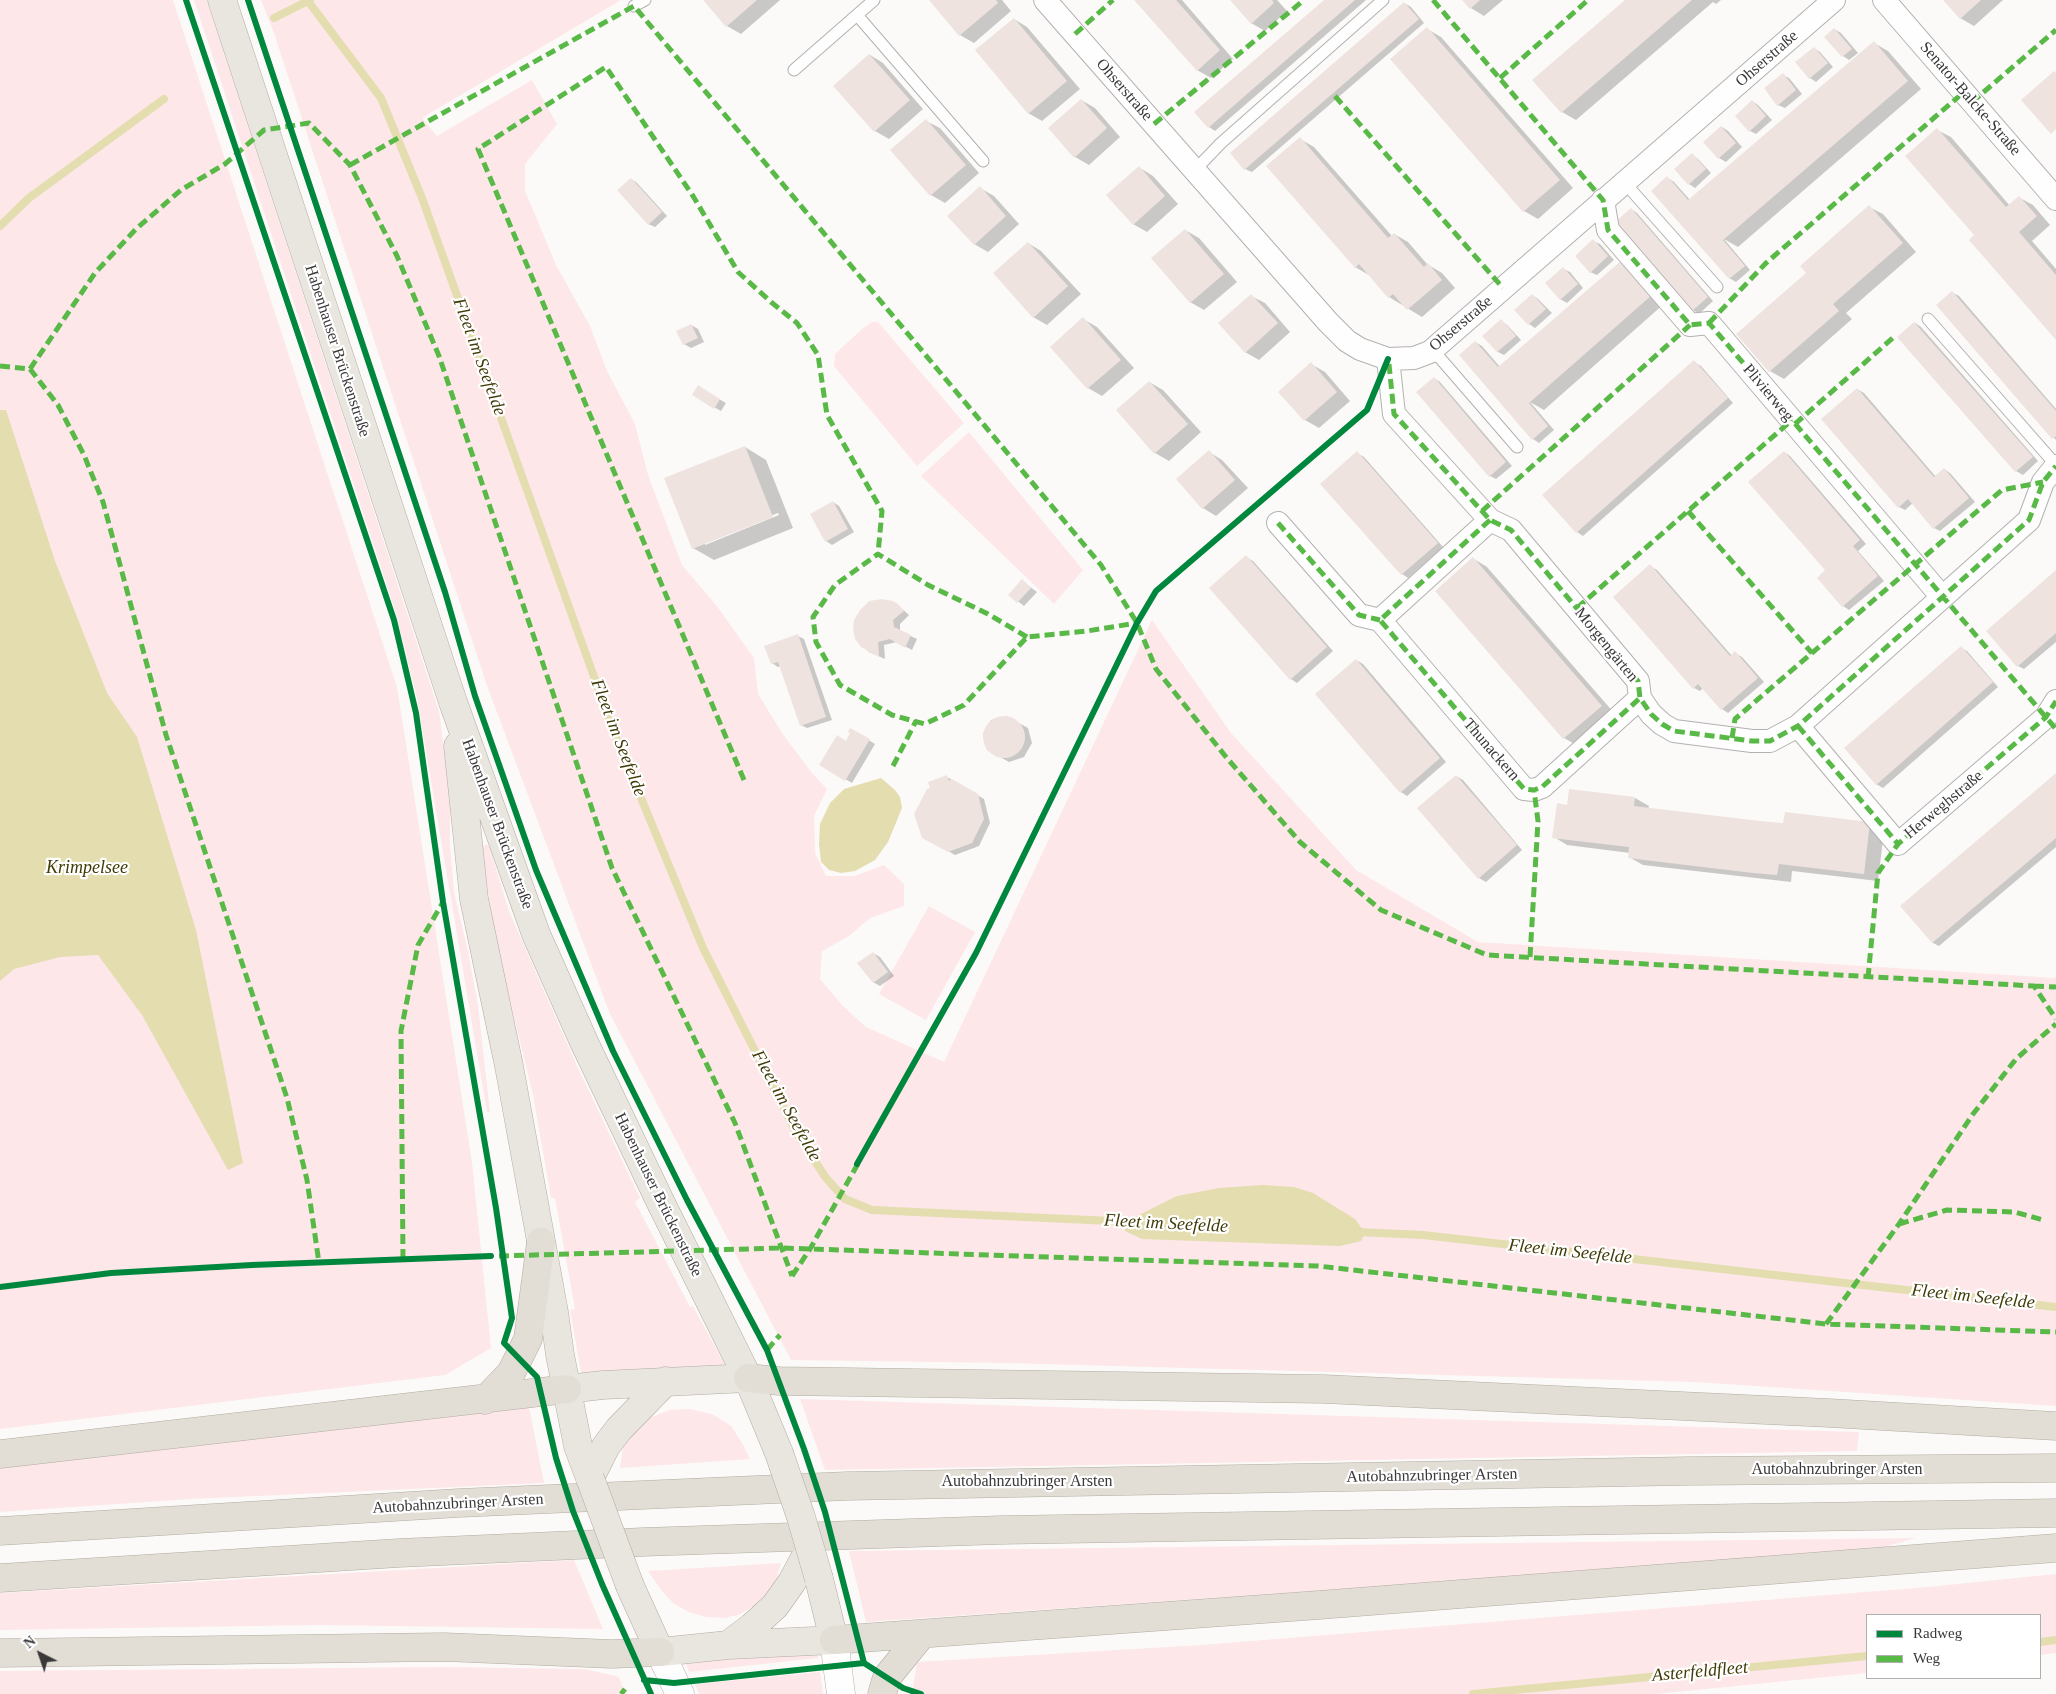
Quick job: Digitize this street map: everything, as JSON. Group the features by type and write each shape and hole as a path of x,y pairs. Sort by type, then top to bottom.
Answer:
{"highway":[{"path":"485,1400 511,1373 542,1314 541,1242"},
{"path":"748,1378 1324,1389 1829,1412 2056,1426"},
{"path":"0,1454 485,1400 567,1389"},
{"name":"Autobahnzubringer Arsten","path":"0,1531 459,1503 923,1484 1688,1471 2056,1468"},
{"path":"0,1578 408,1552 653,1541 1001,1530 2056,1514"},
{"path":"834,1640 2056,1548"},
{"path":"882,1694 887,1677 922,1634"},
{"path":"0,1653 444,1647 612,1654 660,1652"}],"main road":[{"name":"Habenhauser Brückenstraße","path":"222,0 453,702 536,934 584,1042 748,1378 779,1453 819,1579 834,1640 841,1694"},
{"name":"Habenhauser Brückenstraße","path":"453,702 474,899 507,1056 541,1242"},
{"path":"542,1314 567,1389 578,1446 630,1586 680,1694"},
{"path":"567,1389 666,1381 748,1378"},
{"path":"590,1478 606,1446 619,1429 666,1381"},
{"path":"728,1645 775,1606 792,1582 810,1548"},
{"path":"660,1652 728,1645 834,1640"}],"street":[{"name":"Ohserstraße","path":"1045,0 1328,322 1347,341 1360,349 1388,359 1414,358 1433,350 1834,0"},
{"name":"Senator-Balcke-Straße","path":"1884,0 2056,199"},
{"name":"Plivierweg","path":"1604,200 1608,230 1690,325 1709,322 1942,597"},
{"name":"Morgengärten","path":"1388,359 1394,414 1490,520 1511,530 1638,681 1640,698 1656,719 1674,731 1752,741 1770,741 1798,726 2029,520 2043,482 2056,466"},
{"path":"1278,523 1359,615 1380,620 1490,520"},
{"name":"Thunackern","path":"1380,620 1524,789 1534,790 1542,787 1640,698"},
{"name":"Herweghstraße","path":"1798,726 1898,844 2046,717 2056,700"}],"lane":[{"path":"794,70 874,0"},
{"path":"1195,170 1221,143 1383,0"},
{"path":"857,15 983,161"},
{"path":"1624,182 1717,287"},
{"path":"1928,319 2056,466"},
{"path":"1433,350 1517,447"}],"shaded area":[{"path":"0,0 173,0 397,687 472,1162 491,1348 445,1375 0,1429"},
{"path":"194,0 207,0 439,711 450,793 450,845 454,892 468,951 478,1006 490,1112 487,1112 417,698 395,610"},
{"path":"261,0 621,0 422,118 437,136 532,80 557,124 525,164 525,191 556,265 590,326 607,371 635,424 648,475 682,565 716,605 754,658 758,694 782,733 812,773 827,789 814,816 815,853 826,876 855,876 884,865 904,884 904,906 870,918 849,936 822,951 820,979 842,1005 866,1027 944,1062 1152,620 1231,733 1356,870 1478,942 2056,978 2056,1406 1695,1382 1005,1363 791,1360 610,1014 486,683 274,33"},
{"path":"872,322 878,322 964,423 917,466 834,366 835,354"},
{"path":"969,432 1083,570 1054,604 921,476"},
{"path":"486,844 489,846 509,911 577,1066 640,1198 635,1202 690,1307 693,1306 726,1367 582,1378 570,1310 575,1309 555,1198 551,1198 533,1095 494,935 482,847"},
{"path":"929,906 975,932 926,1020 879,994"},
{"path":"800,1399 1859,1432 1857,1451 825,1470"},
{"path":"529,1407 544,1483 190,1499 0,1512 0,1466"},
{"path":"689,1409 712,1414 731,1426 750,1459 620,1468 623,1446 633,1432 649,1418 670,1410"},
{"path":"1916,1538 1877,1549 1573,1573 866,1622 849,1551"},
{"path":"574,1560 603,1629 318,1625 0,1630 0,1593"},
{"path":"781,1563 776,1580 756,1605 738,1615 724,1618 706,1617 689,1612 673,1603 648,1571"},
{"path":"2056,1574 2056,1653 2041,1655 2041,1614 1866,1614 1866,1673 1656,1694 912,1694 917,1662 1201,1645 1928,1587"},
{"path":"816,1648 818,1658 689,1672 684,1659"},
{"path":"441,1667 585,1669 619,1677 623,1688 617,1694 0,1694 0,1671"},
{"path":"820,1672 823,1694 699,1694 695,1684"}],"water":[{"name":"Krimpelsee","path":"0,410 6,410 55,561 107,693 137,737 196,930 243,1163 228,1170 142,1015 98,955 60,957 14,969 0,981"},
{"path":"881,778 900,797 902,808 888,842 875,860 855,871 841,873 829,870 821,862 819,844 820,824 830,803 844,789"},
{"path":"1263,1185 1294,1187 1313,1193 1355,1219 1365,1233 1361,1241 1340,1246 1142,1239 1125,1231 1125,1222 1177,1196 1219,1188"}],"building":[{"path":"703,0 757,0 726,27"},
{"path":"929,0 996,0 998,3 959,36"},
{"path":"1134,0 1176,0 1220,50 1197,71"},
{"path":"1230,0 1272,0 1274,3 1251,24"},
{"path":"1324,0 1355,0 1208,128 1194,112"},
{"path":"1462,0 1480,0 1470,9"},
{"path":"1625,0 1692,0 1561,113 1532,80"},
{"path":"1943,0 1981,0 1960,19"},
{"path":"1404,2 1419,19 1244,170 1230,153"},
{"path":"1014,18 1067,81 1028,114 975,50"},
{"path":"1427,27 1560,180 1523,212 1390,59"},
{"path":"1834,28 1852,49 1842,57 1824,37"},
{"path":"1874,41 1908,81 1723,240 1745,266 1729,279 1651,191 1667,176 1688,200"},
{"path":"1814,47 1828,63 1809,79 1795,62"},
{"path":"869,54 910,100 874,132 833,86"},
{"path":"2054,71 2056,73 2056,129 2051,134 2021,100"},
{"path":"1783,73 1796,90 1777,106 1764,88"},
{"path":"1081,99 1107,128 1074,158 1048,128"},
{"path":"1752,100 1766,116 1749,132 1735,116"},
{"path":"926,119 966,165 930,196 890,150"},
{"path":"1721,126 1736,143 1718,159 1703,142"},
{"path":"1937,128 2006,207 2019,196 2037,216 2019,232 2056,275 2056,340 1969,240 1974,235 1905,156"},
{"path":"1300,137 1388,238 1394,233 1424,267 1428,263 1442,280 1407,310 1393,294 1388,298 1359,264 1355,268 1266,166"},
{"path":"1692,153 1706,169 1688,185 1674,169"},
{"path":"1139,166 1165,196 1133,225 1106,195"},
{"path":"631,178 662,212 648,225 617,190"},
{"path":"980,186 1006,216 974,245 947,216"},
{"path":"1869,205 1903,243 1833,304 1839,311 1769,372 1736,334 1806,273 1800,266"},
{"path":"1631,208 1708,297 1692,311 1615,222"},
{"path":"1185,229 1224,274 1190,303 1151,258"},
{"path":"1593,239 1608,256 1590,273 1575,256"},
{"path":"1028,242 1068,286 1033,318 993,273"},
{"path":"1622,260 1652,295 1529,403 1548,426 1532,440 1459,355 1475,341 1498,367"},
{"path":"1563,267 1578,284 1560,300 1545,283"},
{"path":"1952,291 2056,411 2056,436 2052,439 1936,305"},
{"path":"1251,294 1278,323 1245,353 1218,323"},
{"path":"1532,294 1546,309 1528,325 1514,310"},
{"path":"1083,317 1121,360 1087,389 1050,347"},
{"path":"1501,319 1516,336 1497,352 1482,336"},
{"path":"1914,322 2033,457 2015,472 1897,337"},
{"path":"691,324 698,338 683,345 676,331"},
{"path":"1694,360 1728,398 1576,533 1542,495"},
{"path":"1311,362 1337,392 1304,421 1278,392"},
{"path":"1434,377 1506,462 1489,477 1416,392"},
{"path":"1149,381 1188,424 1154,454 1116,410"},
{"path":"698,385 720,399 714,409 692,395"},
{"path":"1857,388 1934,477 1944,468 1969,498 1933,529 1908,499 1898,508 1821,419"},
{"path":"745,446 773,517 692,549 664,478"},
{"path":"1209,450 1235,480 1202,509 1176,479"},
{"path":"1357,451 1438,543 1401,575 1320,484"},
{"path":"1784,451 1860,540 1853,546 1878,576 1842,607 1817,578 1825,570 1748,482"},
{"path":"833,501 848,529 825,542 810,514"},
{"path":"1246,555 1327,647 1290,680 1209,588"},
{"path":"1473,557 1602,706 1563,739 1435,591"},
{"path":"1650,564 1730,656 1735,651 1758,678 1721,710 1698,684 1693,689 1613,597"},
{"path":"2056,570 2056,633 2017,667 1986,631"},
{"path":"1022,579 1031,588 1017,603 1008,595"},
{"path":"882,599 893,601 904,611 893,620 894,627 911,635 905,648 890,639 878,642 879,657 861,647 855,639 853,630 854,620 860,610 869,601"},
{"path":"798,634 826,717 800,726 778,662 771,664 764,646"},
{"path":"1961,646 1993,682 1876,785 1844,748"},
{"path":"1356,659 1440,758 1400,793 1315,694"},
{"path":"1008,716 1016,719 1022,725 1025,737 1022,749 1016,755 1000,758 992,755 986,749 983,733 986,725 992,719"},
{"path":"850,728 870,739 845,781 819,765 837,735 846,741"},
{"path":"2056,773 2056,838 1932,943 1900,906"},
{"path":"947,775 949,781 952,779 978,794 984,819 972,843 948,852 922,838 914,814 927,789 930,788 928,782"},
{"path":"1456,775 1517,845 1478,879 1417,808"},
{"path":"1569,789 1635,797 1634,806 1760,821 1783,823 1785,812 1870,822 1864,874 1779,864 1777,875 1753,873 1628,858 1629,847 1552,838 1557,803 1567,805"},
{"path":"873,952 888,972 873,983 857,963"}],"waterway":[{"path":"274,18 310,0"},
{"name":"Fleet im Seefelde","path":"308,1 381,98 422,198 615,735 703,948 796,1132 826,1178 845,1199 872,1210 1133,1222"},
{"path":"0,226 29,198 164,99"},
{"name":"Fleet im Seefelde","path":"1357,1232 1423,1235 2056,1307"},
{"name":"Asterfeldfleet","path":"2041,1642 2056,1640"},
{"name":"Asterfeldfleet","path":"1473,1694 1866,1656"}],"marked path":[{"path":"1075,34 1113,0"},
{"path":"1154,124 1304,0"},
{"path":"1433,0 1603,200 1608,230 1690,325 1709,323 2056,729"},
{"path":"1500,78 1588,0"},
{"path":"350,165 634,6 1101,565 1137,623 1156,669 1226,757 1300,842 1381,910 1487,955 2034,986 2056,1019"},
{"path":"1972,102 2056,30"},
{"path":"744,780 478,149 606,67 693,196 738,272 797,323 818,355 827,415 882,511 878,554"},
{"path":"1709,323 1766,263 1964,92"},
{"path":"1335,96 1503,288"},
{"path":"30,369 95,273 136,229 181,190 225,164 264,130 309,123 350,165 397,256 439,356 612,868 735,1123 792,1276"},
{"path":"1482,511 1690,325"},
{"path":"1795,424 1895,336"},
{"path":"1389,364 1394,414 1490,520 1511,530 1638,681 1640,698 1651,714 1662,724 1674,731 1752,741 1770,741 1798,726 2029,520 2043,482 2056,466"},
{"path":"0,366 30,369 58,405 84,455 103,502 166,735 287,1098 307,1180 319,1263"},
{"path":"1577,608 1792,420"},
{"path":"1732,738 1735,719 2002,490 2043,482"},
{"path":"1688,511 1812,653"},
{"path":"1490,520 1380,620 1524,789 1534,790 1542,787 1640,698"},
{"path":"1278,523 1359,615 1380,620"},
{"path":"1027,637 988,614 928,585 878,554 835,585 813,617 816,642 840,685 892,715 925,724 964,705 1027,637 1087,631 1137,623"},
{"path":"1798,726 1898,844 2046,717 2056,701"},
{"path":"893,766 916,721"},
{"path":"1530,957 1538,821 1534,790"},
{"path":"1868,978 1878,873 1898,844"},
{"path":"403,1259 401,1031 418,945 443,902"},
{"path":"2034,986 2056,987"},
{"path":"1826,1324 1899,1224 1973,1114 2016,1059 2056,1024"},
{"path":"792,1276 810,1249 860,1160"},
{"path":"1899,1224 1947,1210 2015,1212 2043,1220"},
{"path":"499,1256 781,1248 1318,1266 1826,1324 2056,1332"},
{"path":"767,1350 780,1335"},
{"path":"621,1694 625,1689"}],"cycle path":[{"path":"186,0 394,620 416,713 443,902 496,1208 512,1318 504,1343 537,1377 556,1458 573,1511 602,1584 651,1694"},
{"path":"248,0 445,592 475,696 536,870 613,1051 687,1200 767,1350 825,1512 864,1663"},
{"path":"857,1164 976,953 1137,623 1156,591 1367,410 1388,359"},
{"path":"0,1287 111,1273 252,1265 491,1256"},
{"path":"644,1680 674,1683 864,1663 903,1688 921,1694"}]}
